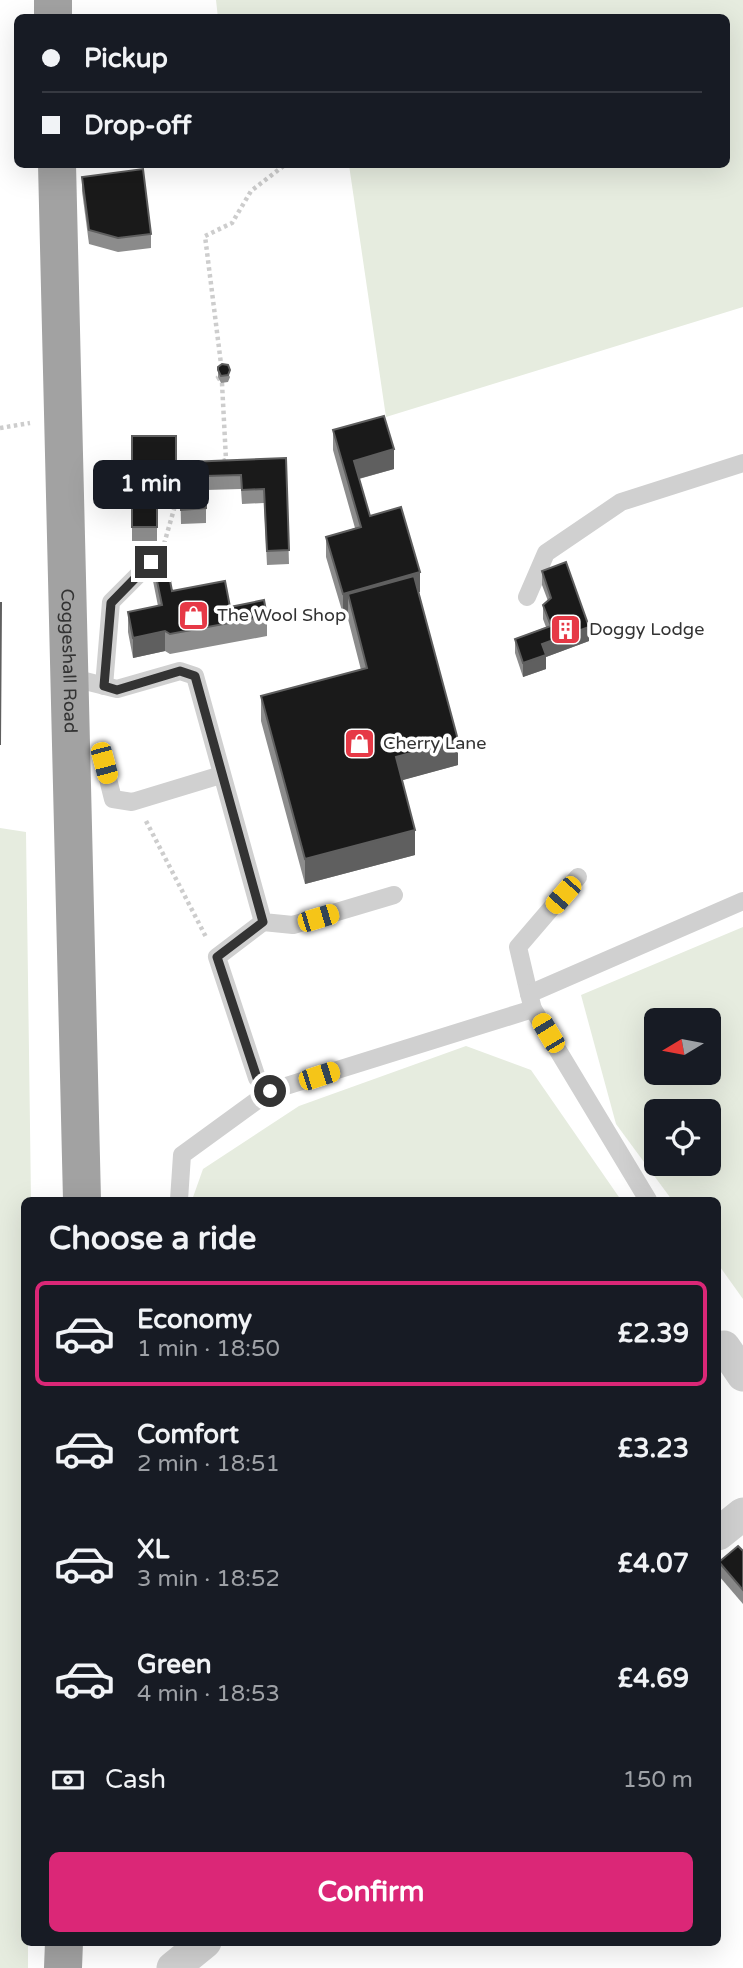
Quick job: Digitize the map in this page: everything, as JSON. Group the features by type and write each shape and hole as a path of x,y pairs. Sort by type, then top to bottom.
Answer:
{"highway":[{"name":"Coggeshall Road","path":"57,168 86,682 82,1197"},
{"path":"63,1968 64,1946"}],"street":[{"path":"724,1347 743,1375"},
{"path":"721,1532 743,1514"},
{"path":"173,1968 200,1946"}],"lane":[{"path":"527,597 546,553 621,502 743,463"},
{"path":"151,562 111,603 86,682 117,690 180,671 195,676 263,922"},
{"path":"104,763 113,799 132,802 221,775"},
{"path":"578,877 518,947 531,1002 646,1197"},
{"path":"270,1091 257,1078 217,957 263,922 293,925 394,895"},
{"path":"179,1197 182,1156 270,1091 531,1002 743,901"}],"path":[{"path":"214,463 226,460 222,383 218,377 222,372 205,236 232,223 251,191 281,168"},
{"path":"151,562 166,541 185,471 195,468"},
{"path":"142,814 217,957"}],"shaded area":[{"path":"216,0 743,0 743,307 386,417 349,168 730,168 730,14 218,14"},
{"path":"0,828 26,832 31,1197 21,1197 21,1946 28,1946 28,1968 0,1968"},
{"path":"743,927 743,1299 721,1268 721,1197 670,1197 654,1176 721,1176 721,1099 644,1099 644,1162 616,1124 581,995"},
{"path":"466,1046 531,1070 619,1197 193,1197 203,1169 299,1106"}],"building":[{"path":"143,169 151,234 118,238 89,230 82,177"},
{"path":"222,364 228,365 228,375 221,376 218,367"},
{"path":"384,416 394,449 354,461 370,516 401,507 420,572 343,594 326,537 361,527 333,430"},
{"path":"132,436 176,436 176,479 157,479 157,527 132,527"},
{"path":"286,458 289,550 267,551 264,489 242,490 241,475 205,476 206,508 181,510 180,478 187,478 187,462"},
{"path":"165,554 172,591 225,581 230,607 264,600 267,616 133,638 128,612 162,605 152,557"},
{"name":"Doggy Lodge","path":"566,562 589,627 542,644 546,655 523,663 515,639 551,626 543,605 551,598 542,571"},
{"name":"Cherry Lane","path":"414,576 458,740 396,757 415,830 305,859 261,696 367,668 348,594"},
{"path":"0,603 1,603 0,745"},
{"path":"738,1546 743,1551 743,1590 721,1564 721,1560"}],"place":[{"name":"The Wool Shop","path":"194,615"},
{"name":"Doggy Lodge","path":"566,629"},
{"name":"Cherry Lane","path":"360,743"}],"route":[{"path":"151,562 111,603 104,686 117,690 180,671 195,676 263,922 217,957 257,1078 270,1091"}]}
